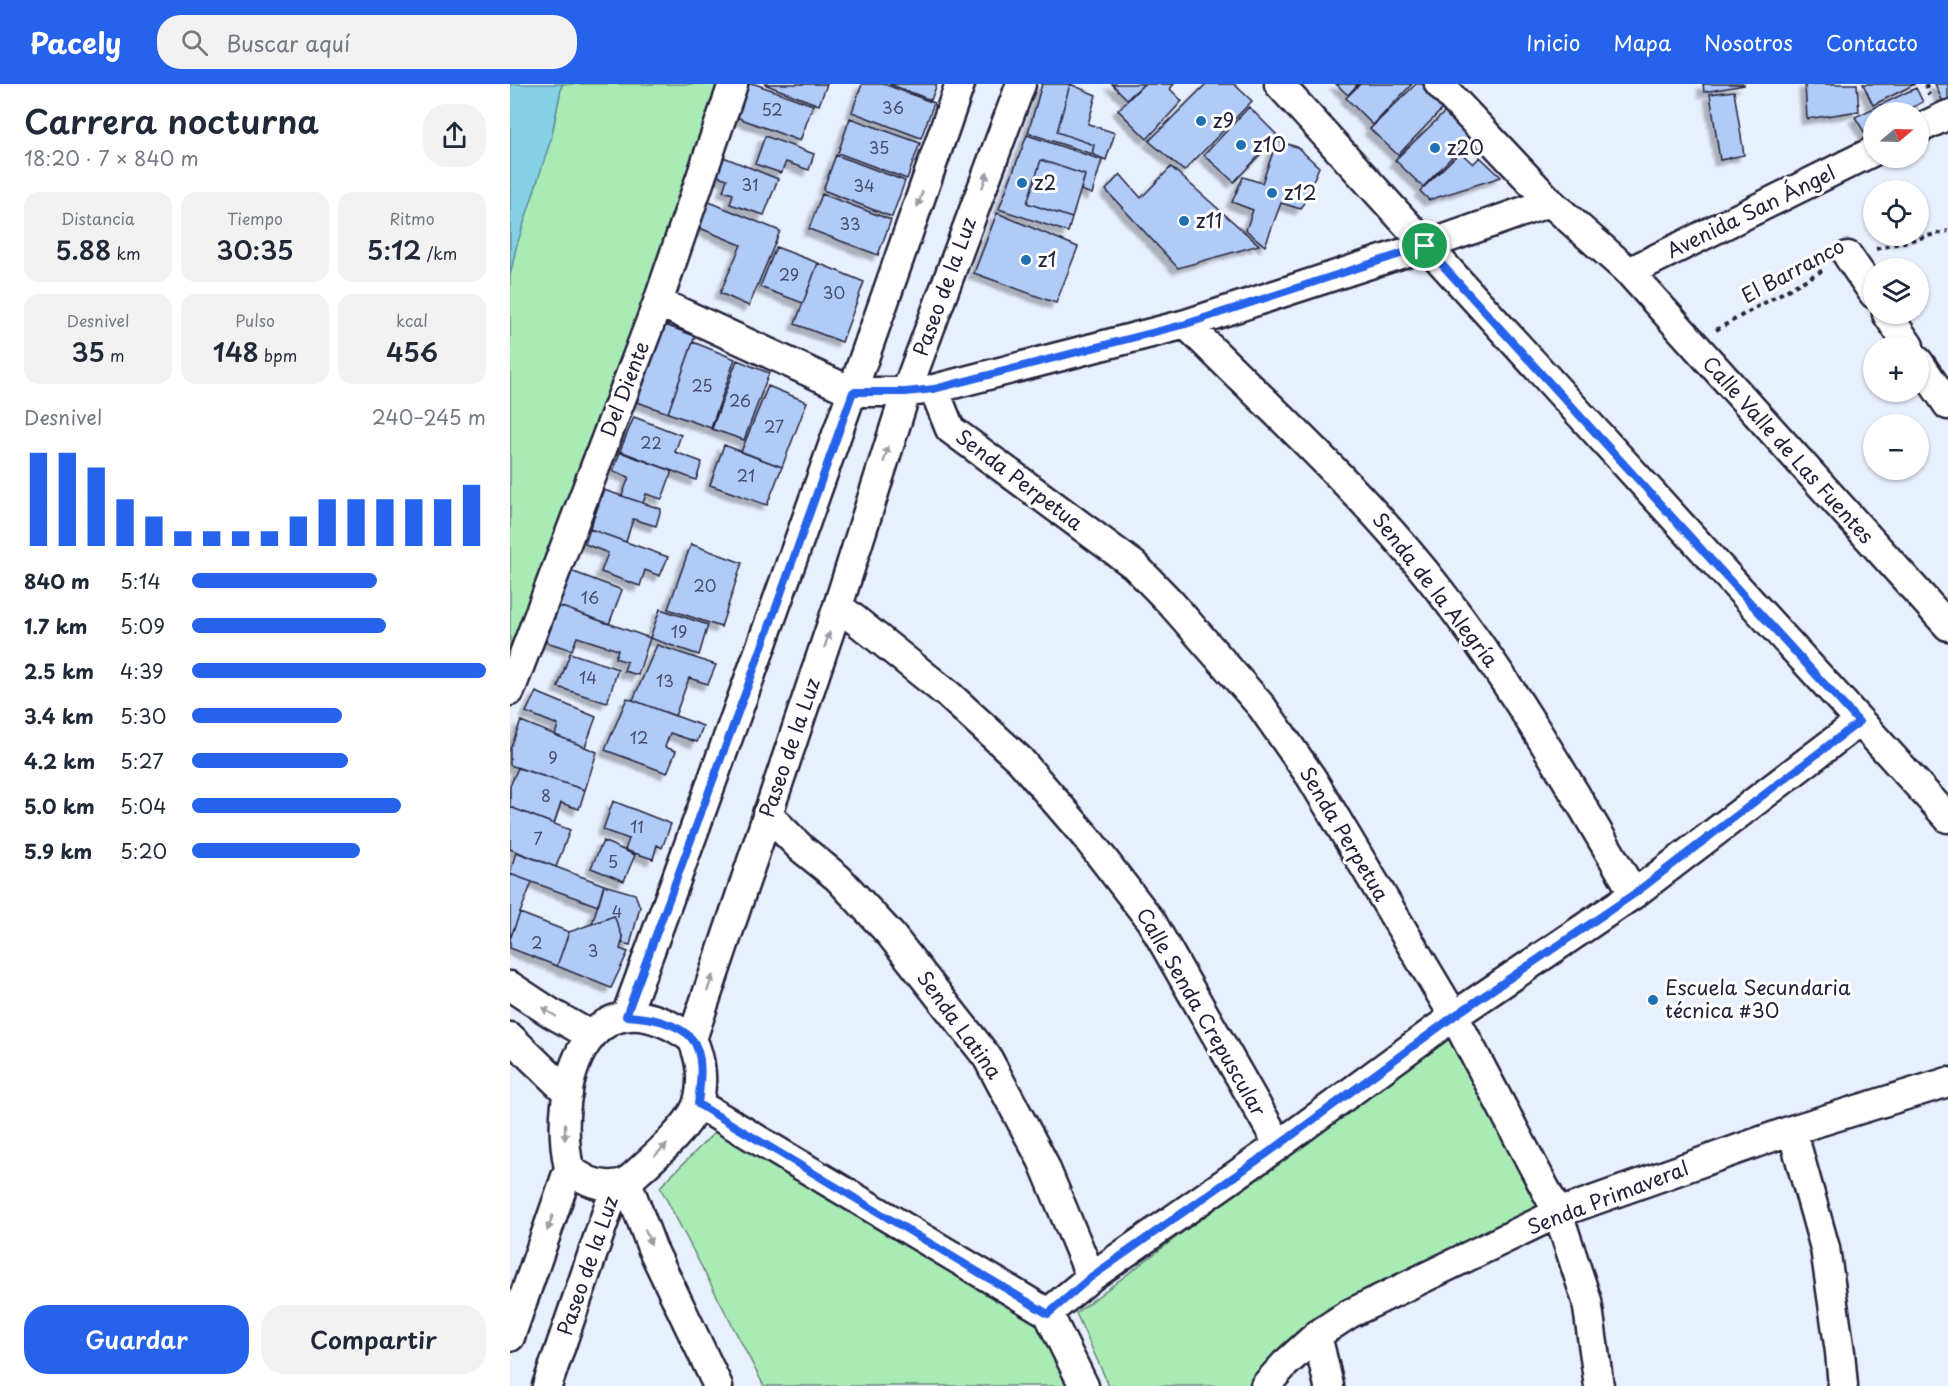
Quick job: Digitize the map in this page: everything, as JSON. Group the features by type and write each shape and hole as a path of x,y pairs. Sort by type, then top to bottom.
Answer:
{"street":[{"name":"Del Diente","path":"510,691 658,302 733,84"},
{"path":"626,1016 750,680 960,84"},
{"name":"Paseo de la Luz","path":"692,1039 838,606 906,392 1021,84"},
{"path":"1279,84 1948,818"},
{"path":"1439,84 1550,202 1629,272"},
{"path":"1929,124 1948,115"},
{"name":"Avenida San Ángel","path":"1629,272 1863,156"},
{"path":"658,302 853,392 906,392 934,389 1186,324 1425,246 1550,202"},
{"path":"1848,256 1863,278"},
{"name":"Calle Valle de Las Fuentes","path":"1629,272 1948,626"},
{"name":"Senda de la Alegría","path":"1186,324 1372,509 1440,590 1499,670 1634,894"},
{"path":"1929,377 1948,405"},
{"name":"Senda Perpetua","path":"934,389 950,429 1134,565 1170,602 1262,706 1311,777 1454,1016 1558,1213 1587,1301 1599,1386"},
{"name":"Calle Senda Crepuscular","path":"838,606 950,696 1020,760 1087,838 1151,921 1279,1145"},
{"path":"1048,1314 1091,1277 1279,1145 1454,1016 1634,894 1859,722"},
{"name":"Senda Latina","path":"767,814 801,848 838,878 891,934 987,1057 1042,1160 1091,1277"},
{"path":"510,986 590,1035"},
{"path":"510,1337 569,1168 565,1148 567,1092 578,1054 590,1035 606,1023 626,1016 645,1017 661,1021 692,1039 699,1061 701,1083 698,1104 1048,1314 1084,1386"},
{"path":"510,1037 567,1092"},
{"name":"Senda Primaveral","path":"1265,1386 1284,1364 1317,1335 1349,1314 1558,1213 1792,1130 1948,1082"},
{"name":"Paseo de la Luz","path":"547,1386 621,1184 674,1136 698,1104"},
{"path":"1792,1130 1825,1248 1843,1386"},
{"path":"569,1168 580,1178 589,1182 621,1184 718,1386"},
{"path":"1317,1335 1329,1386"}],"path":[{"name":"El Barranco","path":"1692,344 1848,256 1948,231"}],"green space":[{"path":"562,84 733,84 510,672 510,125 551,139"},
{"path":"1452,1029 1542,1207 1328,1308 1253,1386 1109,1386 1076,1313"},
{"path":"719,1128 1032,1312 1074,1386 764,1386 660,1187"}],"water":[{"path":"510,84 562,84 551,139 516,248 510,276"}],"building":[{"path":"742,84 755,84 813,105 800,141 731,115"},
{"path":"764,84 827,84 819,105"},
{"path":"862,84 884,84 934,103 921,138 852,112"},
{"path":"889,84 937,84 931,100"},
{"path":"1042,84 1070,84 1057,132 1094,145 1092,154 1028,133"},
{"path":"1070,84 1096,95 1088,124 1115,133 1106,160 1092,154 1094,145 1057,132"},
{"path":"1112,84 1144,84 1127,99"},
{"path":"1144,84 1174,84 1170,89 1182,101 1147,139 1118,110"},
{"name":"z9","path":"1206,84 1234,84 1252,101 1184,171 1149,141"},
{"path":"1336,84 1358,84 1348,95"},
{"path":"1360,84 1412,84 1373,125 1346,98"},
{"path":"1416,84 1428,84 1448,103 1398,155 1370,129"},
{"path":"1703,84 1744,84 1744,85 1704,92"},
{"path":"1805,84 1857,84 1859,111 1807,119"},
{"path":"1863,84 1915,84 1879,102 1872,102"},
{"path":"1935,84 1948,84 1948,99 1943,102"},
{"path":"1916,88 1923,102 1887,102"},
{"path":"1734,91 1744,155 1720,160 1710,94"},
{"name":"z10","path":"1249,107 1278,136 1234,182 1204,155"},
{"name":"z20","path":"1447,110 1473,135 1423,187 1395,160"},
{"path":"1863,113 1863,130 1855,117"},
{"path":"850,118 920,143 907,179 838,153"},
{"name":"z2","path":"1027,135 1102,160 1092,194 1081,190 1085,175 1041,160 1027,203 1072,218 1068,232 999,209"},
{"path":"765,136 814,154 809,170 786,162 781,173 755,164"},
{"name":"z12","path":"1277,141 1297,147 1319,167 1301,209 1281,203 1265,246 1246,230 1253,210 1232,202 1243,177 1262,183"},
{"path":"1460,152 1473,164 1480,157 1501,177 1429,200 1420,191"},
{"path":"716,154 778,179 764,215 730,204 733,194 723,191 727,179 709,173"},
{"path":"836,155 905,181 892,217 823,190"},
{"path":"1041,160 1085,175 1072,218 1027,203"},
{"name":"z11","path":"1171,167 1259,245 1178,268 1106,190 1120,174 1141,198"},
{"path":"822,194 891,220 878,255 809,229"},
{"path":"702,199 780,231 749,306 720,293 741,245 690,224"},
{"name":"z1","path":"997,213 1078,247 1056,303 974,273"},
{"path":"776,247 818,263 803,303 760,287"},
{"path":"818,263 864,282 842,342 795,324"},
{"path":"665,325 695,336 668,413 637,402"},
{"path":"693,342 735,359 711,428 668,413"},
{"path":"737,360 769,373 744,440 712,429"},
{"path":"768,386 807,402 782,467 741,452"},
{"path":"634,417 681,435 675,452 702,462 696,480 620,451"},
{"path":"724,445 782,467 767,505 710,485"},
{"path":"620,452 672,471 662,499 646,494 643,503 622,496 629,477 613,471"},
{"path":"604,490 661,509 656,526 633,519 626,542 590,529"},
{"path":"590,529 668,557 660,576 645,570 640,586 601,572 608,553 585,544"},
{"path":"691,544 742,563 721,627 668,609"},
{"path":"571,571 622,590 609,624 559,606"},
{"path":"559,606 650,638 638,675 624,671 627,662 615,658 618,650 577,637 572,650 546,642"},
{"path":"660,609 708,625 699,655 650,638"},
{"path":"657,645 716,665 708,684 689,678 675,716 633,700"},
{"path":"570,653 618,669 607,703 558,687"},
{"path":"536,692 596,717 585,747 555,735 558,725 526,712"},
{"path":"627,698 703,726 697,742 670,733 665,747 676,751 667,773 605,750"},
{"path":"521,721 597,752 585,790 510,765 510,749"},
{"path":"518,768 585,790 579,809 561,803 554,824 510,807 510,786"},
{"path":"613,801 671,824 662,848 657,845 653,859 625,850 629,839 603,830"},
{"path":"510,807 570,830 556,867 510,849"},
{"path":"603,841 635,855 624,881 591,868"},
{"path":"516,852 604,885 598,906 510,874"},
{"path":"510,874 532,882 510,939"},
{"path":"604,885 635,894 640,907 630,945 622,943 623,938 614,916 592,924"},
{"path":"520,913 569,932 557,966 510,948 510,939"},
{"path":"614,916 623,938 620,949 628,952 611,988 557,966 569,932"}],"place":[{"name":"z9","path":"1201,121"},
{"name":"z10","path":"1241,145"},
{"name":"z20","path":"1435,148"},
{"name":"z2","path":"1022,183"},
{"name":"z12","path":"1272,193"},
{"name":"z11","path":"1184,221"},
{"name":"z1","path":"1026,260"},
{"name":"Escuela Secundaria técnica #30","path":"1653,1000"}],"route":[{"path":"1425,246 1859,722 1634,894 1454,1016 1279,1145 1091,1277 1048,1314 698,1104 701,1083 699,1061 692,1039 661,1021 626,1016 853,392 906,392 934,389 1186,324 1425,246"}]}
